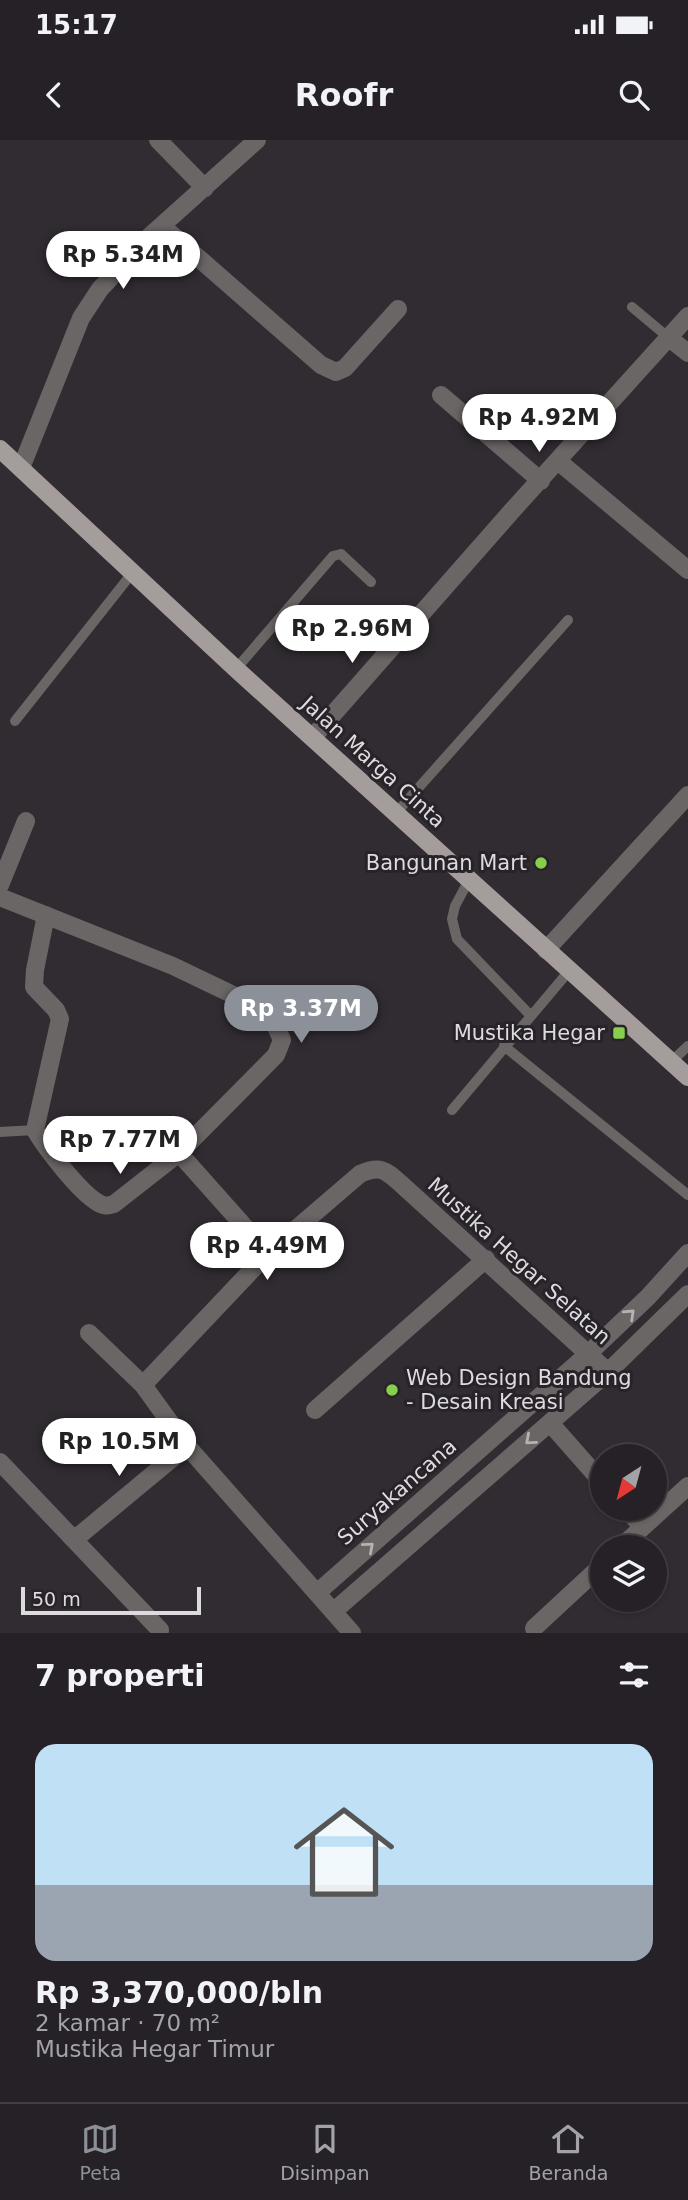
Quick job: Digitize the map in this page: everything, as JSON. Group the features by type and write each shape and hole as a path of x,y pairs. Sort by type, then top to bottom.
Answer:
{"main road":[{"name":"Jalan Marga Cinta","path":"0,449 236,669 688,1077"}],"street":[{"path":"158,140 205,188"},
{"path":"21,468 81,318 115,271 257,140"},
{"path":"162,226 321,365 336,372 345,368 398,309"},
{"path":"313,737 688,316"},
{"path":"669,338 688,353"},
{"path":"441,395 541,481"},
{"path":"558,461 688,570"},
{"path":"546,950 688,795"},
{"path":"0,885 26,821"},
{"path":"0,897 46,915 173,965 248,1002 271,1016 282,1040 276,1055 179,1153 114,1204 105,1206 90,1197 46,1149 35,1129 60,1019 56,1010 34,987 46,915"},
{"path":"143,1385 268,1253 179,1153"},
{"name":"Mustika Hegar Selatan","path":"268,1253 360,1174 373,1168 385,1171 486,1259 608,1372"},
{"name":"Suryakancana","path":"318,1592 588,1354 648,1297 688,1253"},
{"path":"315,1410 486,1259"},
{"path":"334,1611 608,1372 688,1294"},
{"path":"89,1333 143,1385 187,1446 352,1633"},
{"path":"550,1423 590,1468"},
{"path":"75,1539 187,1446"},
{"path":"0,1462 160,1630"},
{"path":"634,1535 688,1486"},
{"path":"637,1521 642,1527"},
{"path":"534,1628 590,1576"}],"lane":[{"path":"632,307 669,338"},
{"path":"236,669 333,556 341,554 372,582"},
{"path":"15,721 133,572"},
{"path":"396,813 568,620"},
{"path":"469,880 455,905 452,919 457,939 531,1016"},
{"path":"452,1110 569,971"},
{"path":"504,1046 688,1195"},
{"path":"671,1062 688,1046"},
{"path":"0,1132 35,1129"}],"place":[{"name":"Bangunan Mart","path":"541,863"},
{"name":"Mustika Hegar","path":"619,1033"},
{"name":"Web Design Bandung - Desain Kreasi","path":"392,1390"}]}
